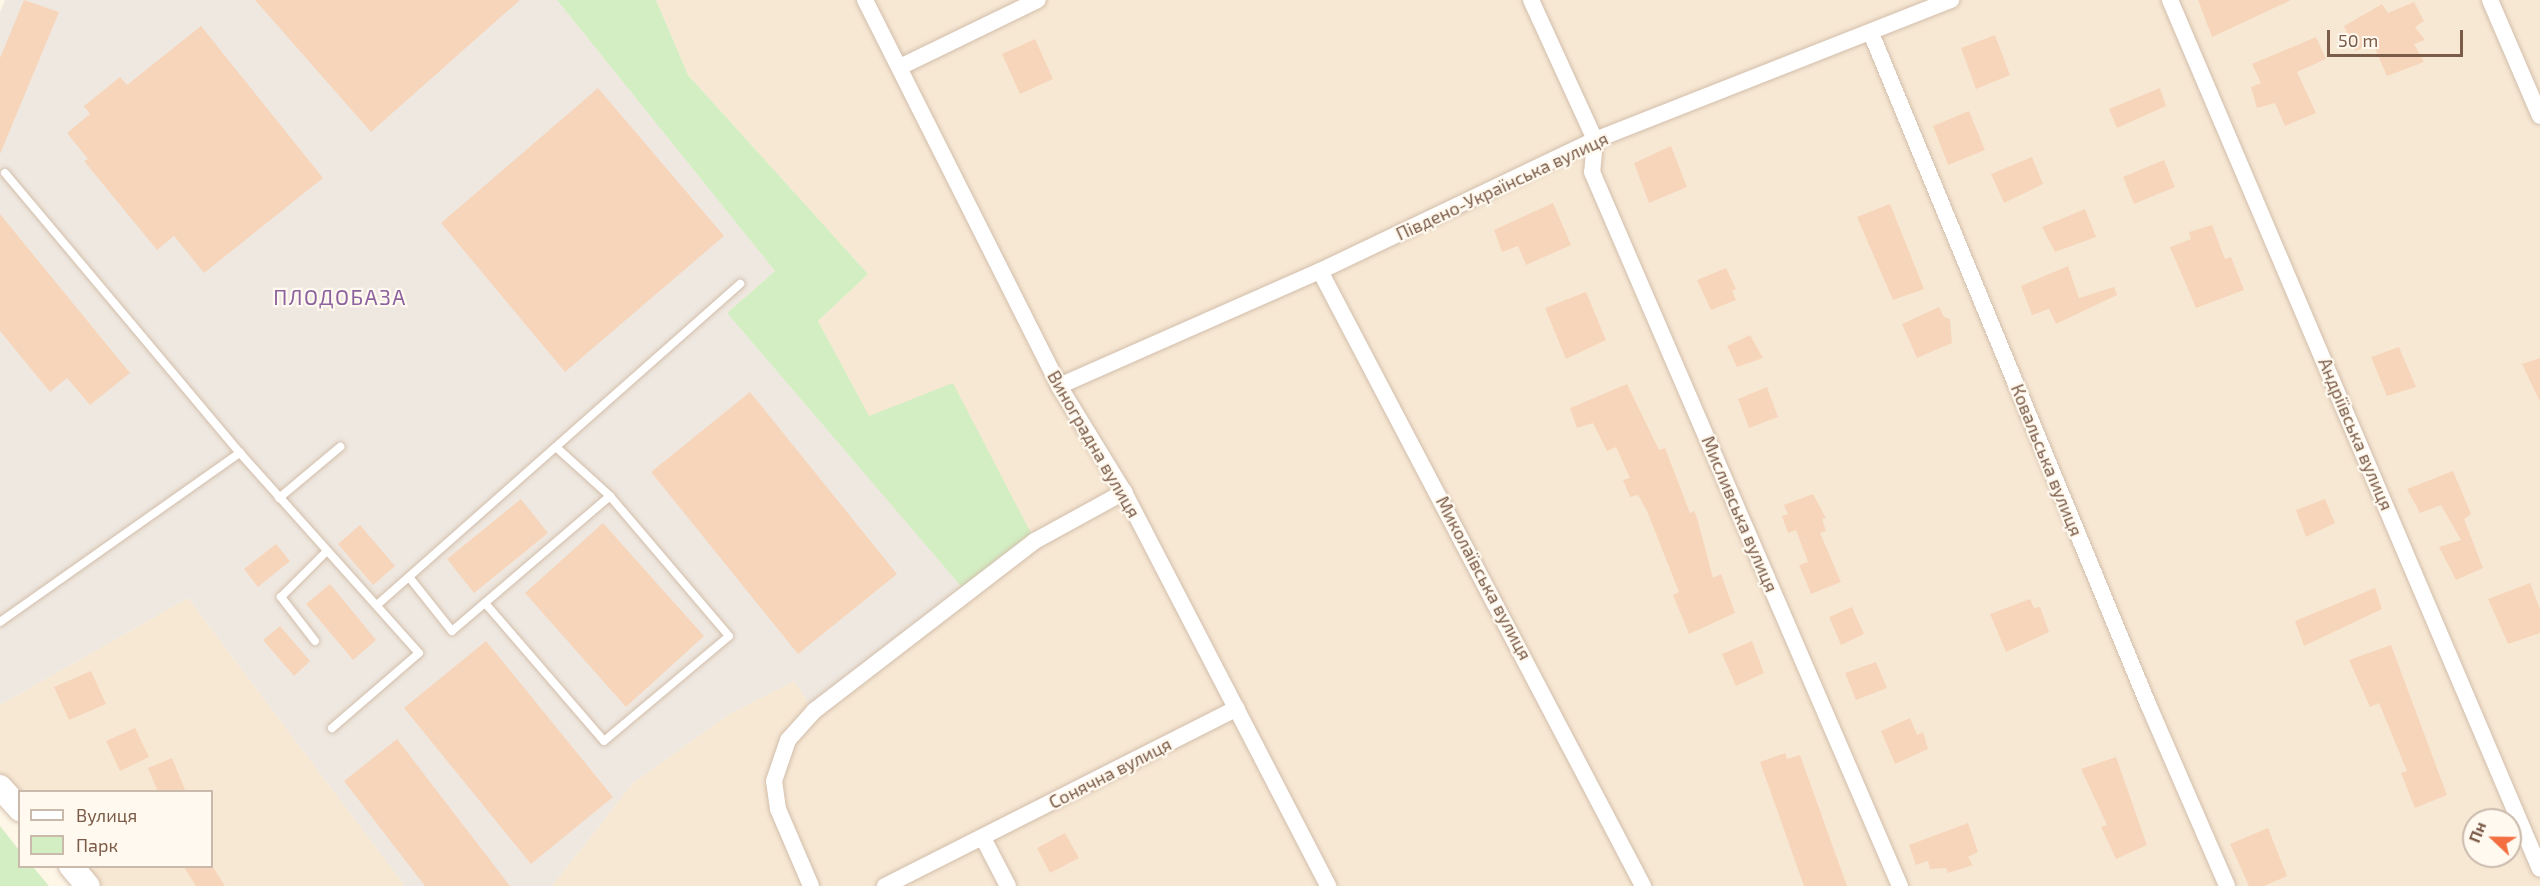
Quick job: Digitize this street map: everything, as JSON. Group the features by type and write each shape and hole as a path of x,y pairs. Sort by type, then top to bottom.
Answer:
{"main road":[{"path":"0,787 18,807"},
{"path":"72,868 88,886"}],"street":[{"name":"Виноградна вулиця","path":"865,0 1059,386 1124,492 1328,886"},
{"path":"900,67 1038,0"},
{"path":"1531,0 1595,140"},
{"name":"Південо-Українська вулиця","path":"1059,386 1320,271 1595,140 1951,0"},
{"name":"Андріївська вулиця","path":"2170,0 2540,869"},
{"path":"2490,0 2540,116"},
{"name":"Ковальська вулиця","path":"1871,33 2143,693 2227,886"},
{"name":"Мисливська вулиця","path":"1595,140 1592,172 1900,886"},
{"name":"Миколаївська вулиця","path":"1320,271 1643,886"},
{"path":"811,886 778,809 774,781 788,740 814,711 1026,547 1124,492"},
{"name":"Сонячна вулиця","path":"885,886 1237,708"},
{"path":"983,838 1008,886"}],"lane":[{"path":"5,173 240,453 419,653 332,728"},
{"path":"377,605 740,285"},
{"path":"279,498 340,447"},
{"path":"485,603 604,741 729,636 610,496 556,447"},
{"path":"0,622 240,453"},
{"path":"408,577 452,631 610,496"},
{"path":"315,641 281,597 327,551"}],"shaded area":[{"path":"5,0 557,0 775,271 727,313 966,592 814,711 794,681 728,715 633,783 552,886 405,886 188,598 0,705 0,12"},
{"path":"656,0 2540,0 2540,886 552,886 633,783 728,715 794,681 814,711 869,417 818,321 868,274 688,75"},
{"path":"188,598 405,886 86,886 70,868 213,868 213,790 18,792 0,788 0,705"}],"green space":[{"path":"557,0 656,0 688,75 868,274 818,321 869,416 953,383 1035,541 966,592 727,313 775,271"},
{"path":"0,826 18,849 18,868 34,868 49,886 0,886"}],"building":[{"path":"24,0 59,12 0,154 0,58"},
{"path":"255,0 520,0 371,132"},
{"path":"2198,0 2291,0 2212,37"},
{"path":"2414,2 2424,21 2415,27 2425,40 2414,44 2424,62 2387,76 2373,44 2355,51 2344,26 2382,4 2388,13"},
{"path":"201,26 323,178 204,273 174,236 157,250 84,161 88,159 67,133 90,114 84,106 120,77 127,85"},
{"path":"1995,35 2010,75 1976,89 1961,48"},
{"path":"2316,37 2326,59 2297,72 2316,113 2285,126 2275,103 2257,108 2251,87 2261,83 2252,64"},
{"path":"1035,39 1053,79 1020,94 1002,54"},
{"path":"598,88 724,236 565,372 441,223"},
{"path":"2160,88 2166,106 2117,128 2109,109"},
{"path":"1969,111 1985,150 1948,165 1933,126"},
{"path":"1671,146 1687,187 1649,203 1634,163"},
{"path":"2032,157 2043,184 2004,203 1991,174"},
{"path":"2164,160 2175,187 2134,204 2123,177"},
{"path":"1553,203 1571,245 1526,265 1518,246 1502,252 1494,230"},
{"path":"1890,204 1924,289 1893,300 1857,217"},
{"path":"2085,209 2096,237 2055,252 2042,227"},
{"path":"0,214 130,373 90,405 67,378 50,392 0,331"},
{"path":"2212,225 2225,259 2231,257 2244,290 2196,308 2170,247 2191,239 2189,232"},
{"path":"2068,266 2079,298 2114,287 2117,295 2056,324 2049,309 2032,315 2021,286"},
{"path":"1726,268 1736,289 1732,291 1736,300 1711,310 1697,280"},
{"path":"1586,292 1606,340 1566,359 1545,308"},
{"path":"1939,307 1944,317 1950,319 1952,343 1917,358 1902,324"},
{"path":"1750,335 1763,358 1737,367 1727,346"},
{"path":"2399,347 2416,387 2387,396 2371,357"},
{"path":"2540,358 2540,402 2522,364"},
{"path":"1627,384 1659,450 1665,448 1690,513 1694,511 1697,518 1713,578 1721,574 1735,613 1689,634 1673,595 1679,592 1647,511 1638,495 1630,497 1623,480 1630,478 1616,447 1607,451 1593,423 1577,428 1570,408"},
{"path":"1767,387 1778,417 1749,428 1738,399"},
{"path":"750,392 897,574 798,654 651,472"},
{"path":"2453,471 2471,514 2464,519 2483,568 2456,580 2439,547 2461,540 2441,505 2420,513 2407,489"},
{"path":"1813,494 1826,518 1822,519 1826,531 1820,533 1841,582 1811,594 1799,565 1808,562 1796,530 1788,533 1782,516 1788,514 1784,505"},
{"path":"521,499 548,533 474,593 447,559"},
{"path":"2325,499 2335,523 2306,537 2296,510"},
{"path":"603,523 704,636 626,707 525,593"},
{"path":"360,525 395,566 373,585 338,544"},
{"path":"276,544 290,561 258,587 244,569"},
{"path":"2530,583 2540,609 2540,633 2508,644 2488,599"},
{"path":"330,584 376,640 353,660 306,604"},
{"path":"2375,588 2382,609 2304,646 2295,621"},
{"path":"2030,599 2034,608 2040,607 2049,632 2006,652 1990,614"},
{"path":"1852,607 1864,634 1841,645 1829,617"},
{"path":"280,626 310,661 294,676 263,640"},
{"path":"486,641 613,797 531,864 404,708"},
{"path":"1752,641 1764,673 1736,686 1722,654"},
{"path":"2391,645 2447,795 2415,808 2401,773 2407,771 2379,703 2370,707 2349,660"},
{"path":"1876,662 1887,688 1856,700 1845,673"},
{"path":"91,671 106,704 69,720 54,687"},
{"path":"1910,718 1917,735 1923,732 1928,749 1895,764 1881,731"},
{"path":"135,728 149,757 120,771 106,741"},
{"path":"397,739 510,886 425,886 344,781"},
{"path":"1785,753 1787,759 1800,755 1847,886 1804,886 1760,762"},
{"path":"2116,757 2147,845 2116,859 2101,827 2107,825 2081,769"},
{"path":"172,758 185,790 157,790 148,768"},
{"path":"1968,823 1978,852 1968,857 1973,865 1948,873 1946,868 1930,869 1928,861 1916,865 1909,845"},
{"path":"2268,828 2287,876 2264,886 2249,886 2230,844"},
{"path":"1065,833 1079,858 1050,873 1037,848"},
{"path":"213,867 225,886 196,886 185,868"}],"district":[{"name":"ПЛОДОБАЗА","path":"340,297"}]}
